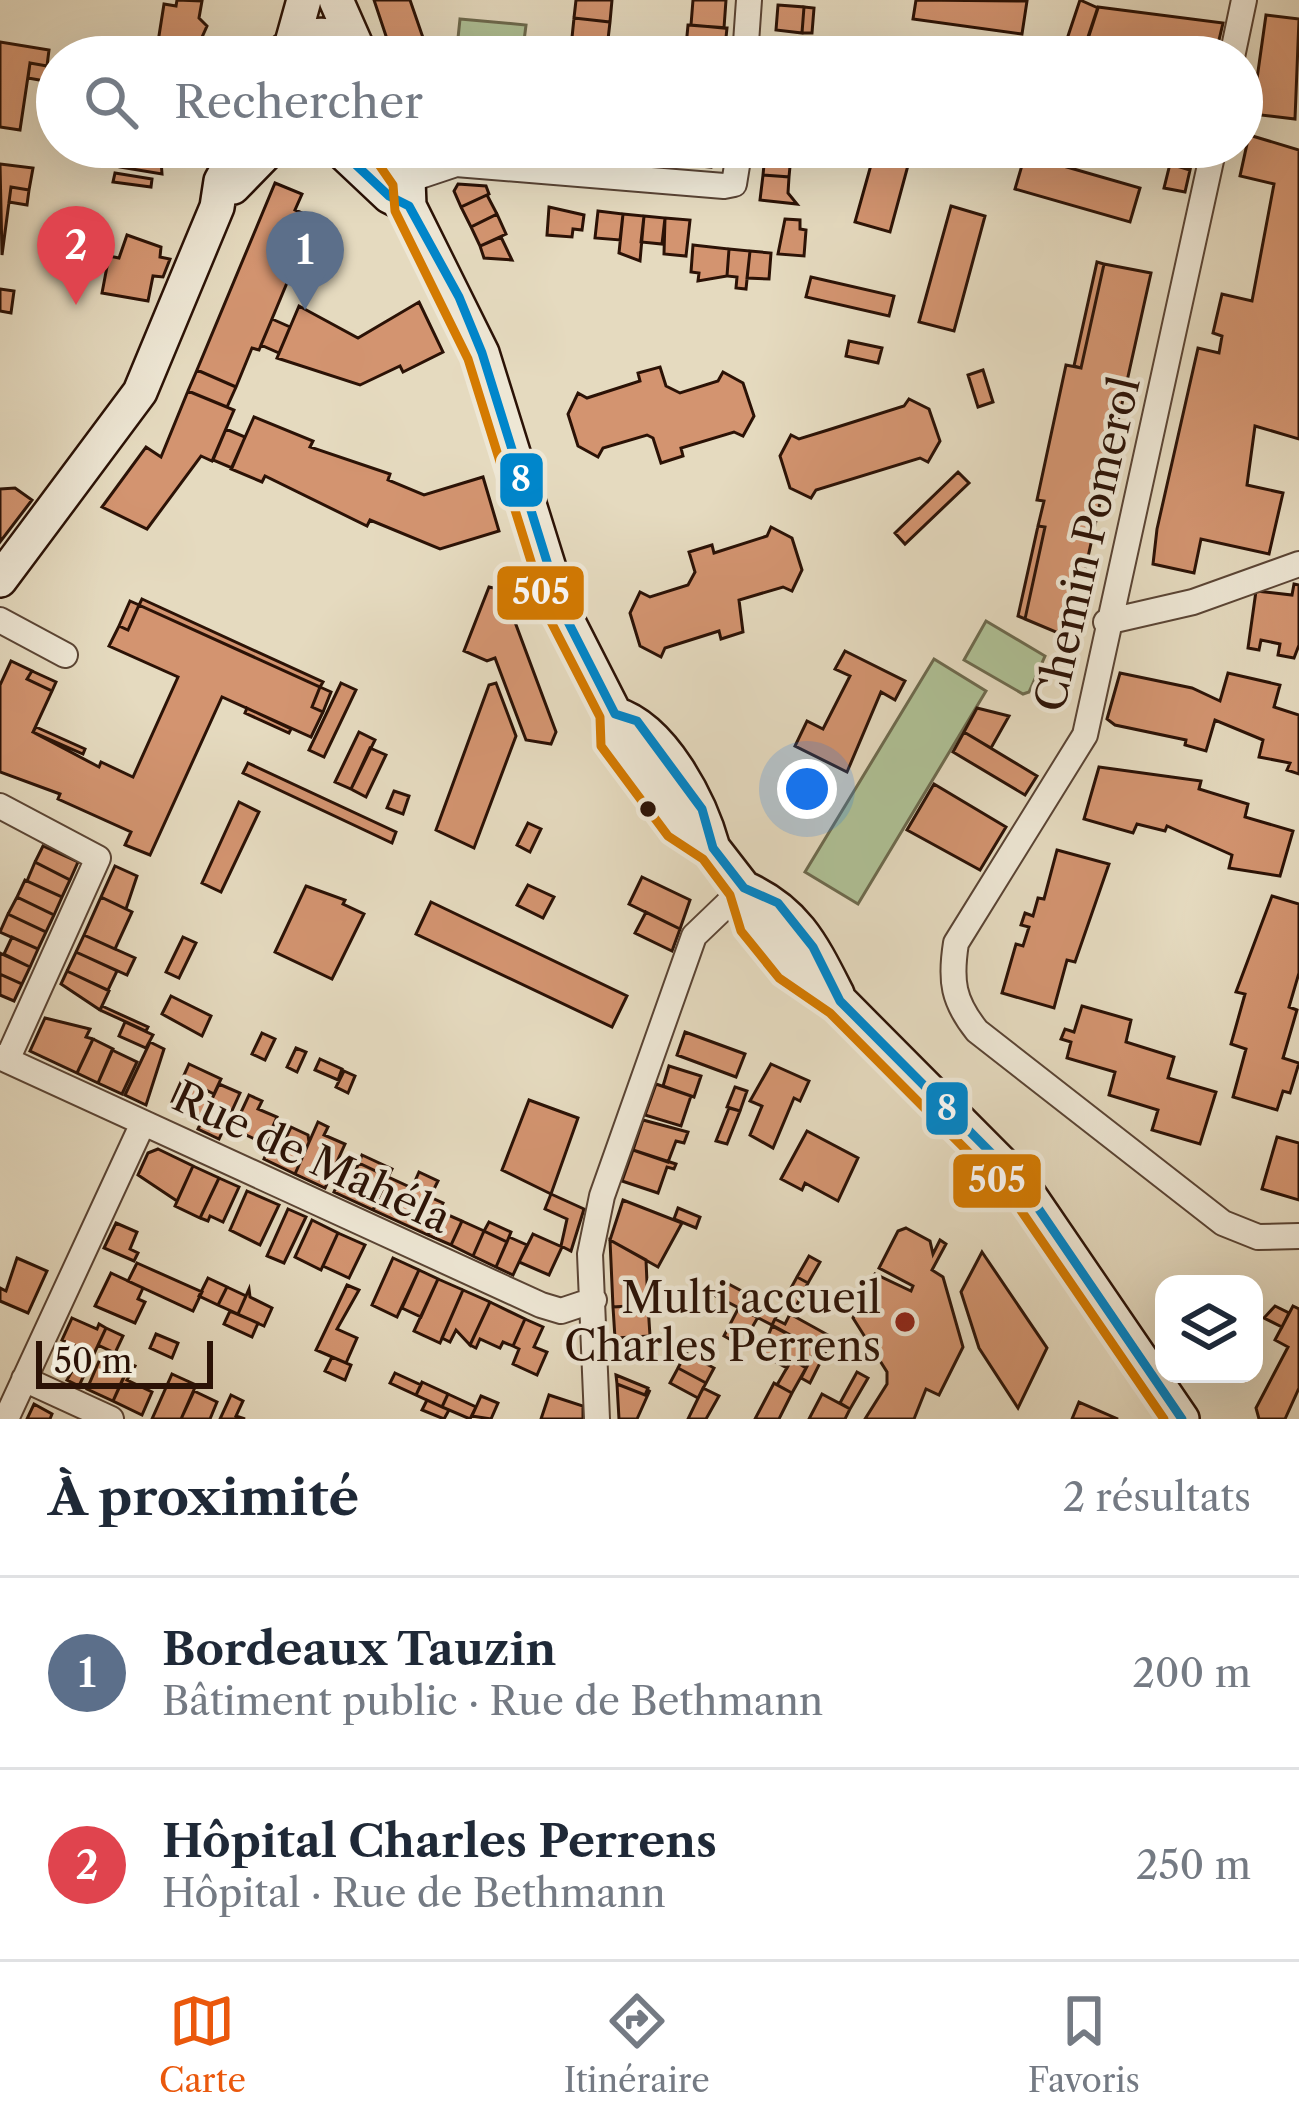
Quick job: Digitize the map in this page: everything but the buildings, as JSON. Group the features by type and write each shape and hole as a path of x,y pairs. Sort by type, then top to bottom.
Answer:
{"street":[{"path":"290,36 304,0"},
{"path":"336,0 353,36"},
{"path":"747,36 748,0"},
{"path":"1236,36 1244,0"},
{"path":"0,580 140,392 217,207 228,168"},
{"path":"217,207 253,168"},
{"path":"359,168 389,196 409,193 450,168"},
{"path":"396,168 482,353 562,610 614,715 637,721 702,809 713,848 744,888 778,903 812,946 840,1001 1021,1184 1182,1419"},
{"path":"512,168 734,184 737,168"},
{"name":"Chemin Pomerol","path":"1209,168 1106,622 1101,676 1085,735 956,943 950,979 958,1007 977,1031 1223,1223 1258,1237 1299,1236"},
{"path":"1106,622 1193,602 1299,564"},
{"path":"0,620 65,655"},
{"path":"0,806 98,858 4,1058"},
{"path":"597,1419 590,1254 602,1196 694,936 744,888"},
{"name":"Rue de Mahéla","path":"4,1058 541,1305 561,1311 594,1300"},
{"path":"6,1419 143,1123"},
{"path":"24,1379 111,1419"}],"green space":[{"path":"460,19 526,25 525,36 458,36"},
{"path":"986,621 1045,656 1029,692 1023,694 964,660"},
{"path":"934,659 986,691 858,904 805,872"}],"transit line":[{"name":"8","path":"359,168 389,196 409,206 459,297 482,353 562,610 615,714 637,721 702,809 713,848 744,888 778,903 813,947 840,1001 1021,1183 1182,1419"},
{"name":"505","path":"381,168 393,185 395,211 468,359 548,616 600,717 601,746 668,836 703,859 730,895 741,931 779,978 830,1013 1009,1193 1164,1419"}],"place":[{"name":"Hôpital Charles Perrens","path":"76,305"},
{"name":"Bordeaux Tauzin","path":"305,310"},
{"name":"Multi accueil Charles Perrens","path":"905,1322"}]}
